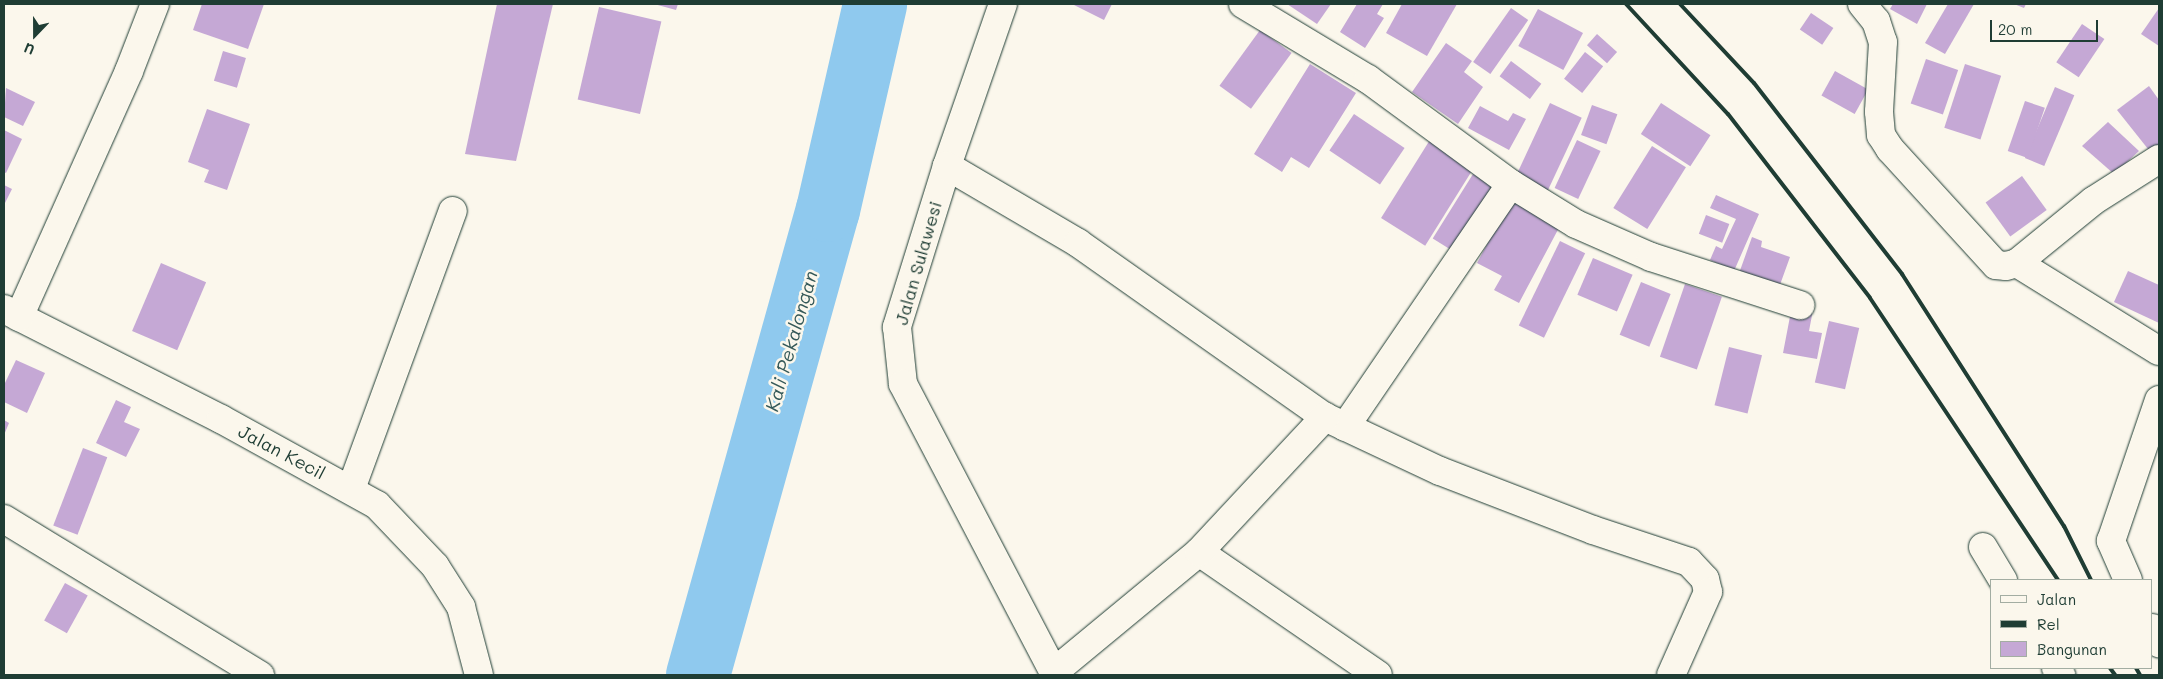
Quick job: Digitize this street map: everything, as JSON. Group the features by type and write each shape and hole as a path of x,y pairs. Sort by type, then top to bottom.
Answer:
{"street":[{"path":"11,313 129,71 154,4"},
{"name":"Jalan Sulawesi","path":"1003,4 947,166 897,328 903,384 1055,674"},
{"path":"1243,4 1368,79 1511,184 1576,224 1650,256 1800,305"},
{"path":"1862,4 1876,21 1883,42 1879,112 1881,135 1890,149 1988,259 2006,266 2017,262 2093,201 2159,159"},
{"path":"947,166 1078,243 1335,422 1440,471 1593,530 1689,562 1706,579 1708,592 1671,675"},
{"path":"1055,674 1200,552 1335,422 1511,184"},
{"path":"351,489 453,211"},
{"path":"2017,262 2159,351"},
{"name":"Jalan Kecil","path":"11,313 351,489 377,505 435,566 461,607 479,675"},
{"path":"2128,579 2111,541 2159,400"},
{"path":"4,519 260,675"},
{"path":"1983,547 2002,579"},
{"path":"1200,552 1378,675"},
{"path":"2153,630 2159,643"}],"building":[{"path":"202,4 264,4 248,49 193,30"},
{"path":"497,4 553,4 516,161 465,154"},
{"path":"654,4 678,4 676,10"},
{"path":"1072,4 1112,4 1104,20"},
{"path":"1287,4 1331,4 1317,24"},
{"path":"1357,4 1383,4 1377,14 1384,18 1365,48 1340,32"},
{"path":"1402,4 1457,4 1427,56 1386,33"},
{"path":"1893,4 1927,4 1917,24 1890,9"},
{"path":"1948,4 1974,4 1945,54 1925,43"},
{"path":"2014,4 2026,4 2024,8"},
{"path":"599,7 661,21 640,114 578,100"},
{"path":"1511,8 1528,20 1490,74 1473,62"},
{"path":"2159,8 2159,46 2141,34"},
{"path":"1538,9 1583,33 1563,70 1518,46"},
{"path":"1811,13 1833,28 1822,45 1800,30"},
{"path":"2082,24 2104,39 2079,77 2056,62"},
{"path":"1260,30 1292,53 1251,109 1219,86"},
{"path":"1597,34 1617,52 1607,63 1587,45"},
{"path":"1446,43 1472,61 1464,72 1483,87 1458,124 1412,92"},
{"path":"223,51 246,58 237,88 214,81"},
{"path":"1585,52 1603,66 1582,93 1564,79"},
{"path":"1926,59 1958,70 1943,115 1911,103"},
{"path":"1511,61 1541,84 1530,99 1500,76"},
{"path":"1310,64 1356,93 1309,168 1291,157 1282,172 1254,154"},
{"path":"1965,64 2001,76 1980,139 1944,128"},
{"path":"1835,71 1868,89 1855,114 1821,95"},
{"path":"2149,86 2159,100 2159,149 2152,154 2117,110"},
{"path":"2055,87 2074,95 2044,166 2025,158"},
{"path":"6,88 35,102 23,126 4,117"},
{"path":"2025,101 2045,108 2028,158 2008,151"},
{"path":"1550,103 1582,118 1547,193 1515,178"},
{"path":"1661,103 1710,135 1690,166 1641,134"},
{"path":"1592,105 1617,114 1606,144 1581,135"},
{"path":"1480,106 1508,121 1513,113 1526,119 1509,150 1468,128"},
{"path":"207,109 250,124 227,190 204,182 209,170 188,162"},
{"path":"1354,114 1405,148 1380,185 1329,150"},
{"path":"2108,122 2139,151 2114,174 2082,146"},
{"path":"4,130 22,139 6,173 4,172"},
{"path":"1433,135 1477,163 1425,246 1381,218"},
{"path":"1577,140 1601,151 1578,199 1555,188"},
{"path":"1652,146 1686,167 1647,229 1613,208"},
{"path":"1473,174 1497,189 1456,253 1433,238"},
{"path":"2022,176 2047,210 2010,236 1986,202"},
{"path":"4,185 12,189 4,205"},
{"path":"1716,195 1759,214 1734,271 1710,260 1716,246 1722,249 1736,219 1710,208"},
{"path":"1512,198 1561,224 1519,303 1494,290 1502,276 1477,263"},
{"path":"1706,215 1729,224 1722,243 1699,234"},
{"path":"1752,237 1762,241 1761,247 1790,257 1777,293 1737,279"},
{"path":"1560,241 1585,253 1544,338 1519,325"},
{"path":"1593,258 1633,275 1617,312 1577,295"},
{"path":"161,263 206,282 177,350 132,331"},
{"path":"2128,271 2159,285 2159,323 2114,302"},
{"path":"1641,282 1671,294 1649,347 1620,335"},
{"path":"1685,284 1722,297 1697,370 1660,357"},
{"path":"1792,306 1813,310 1809,331 1822,333 1817,359 1783,353"},
{"path":"1829,321 1859,328 1845,389 1815,382"},
{"path":"1729,347 1762,355 1747,413 1714,405"},
{"path":"16,360 45,373 27,413 4,402 4,385"},
{"path":"116,400 131,407 124,422 140,429 126,457 96,443"},
{"path":"4,420 9,423 4,435"},
{"path":"83,448 107,457 78,535 53,525"},
{"path":"65,583 88,596 67,633 44,621"}],"waterway":[{"name":"Kali Pekalongan","path":"698,675 828,210 875,4"}],"railway":[{"path":"1626,4 1728,114 1870,298 2057,579"},
{"path":"1680,4 1754,83 1902,274 2064,526 2090,579"},
{"path":"2111,669 2115,675"},
{"path":"2137,669 2140,675"}]}
